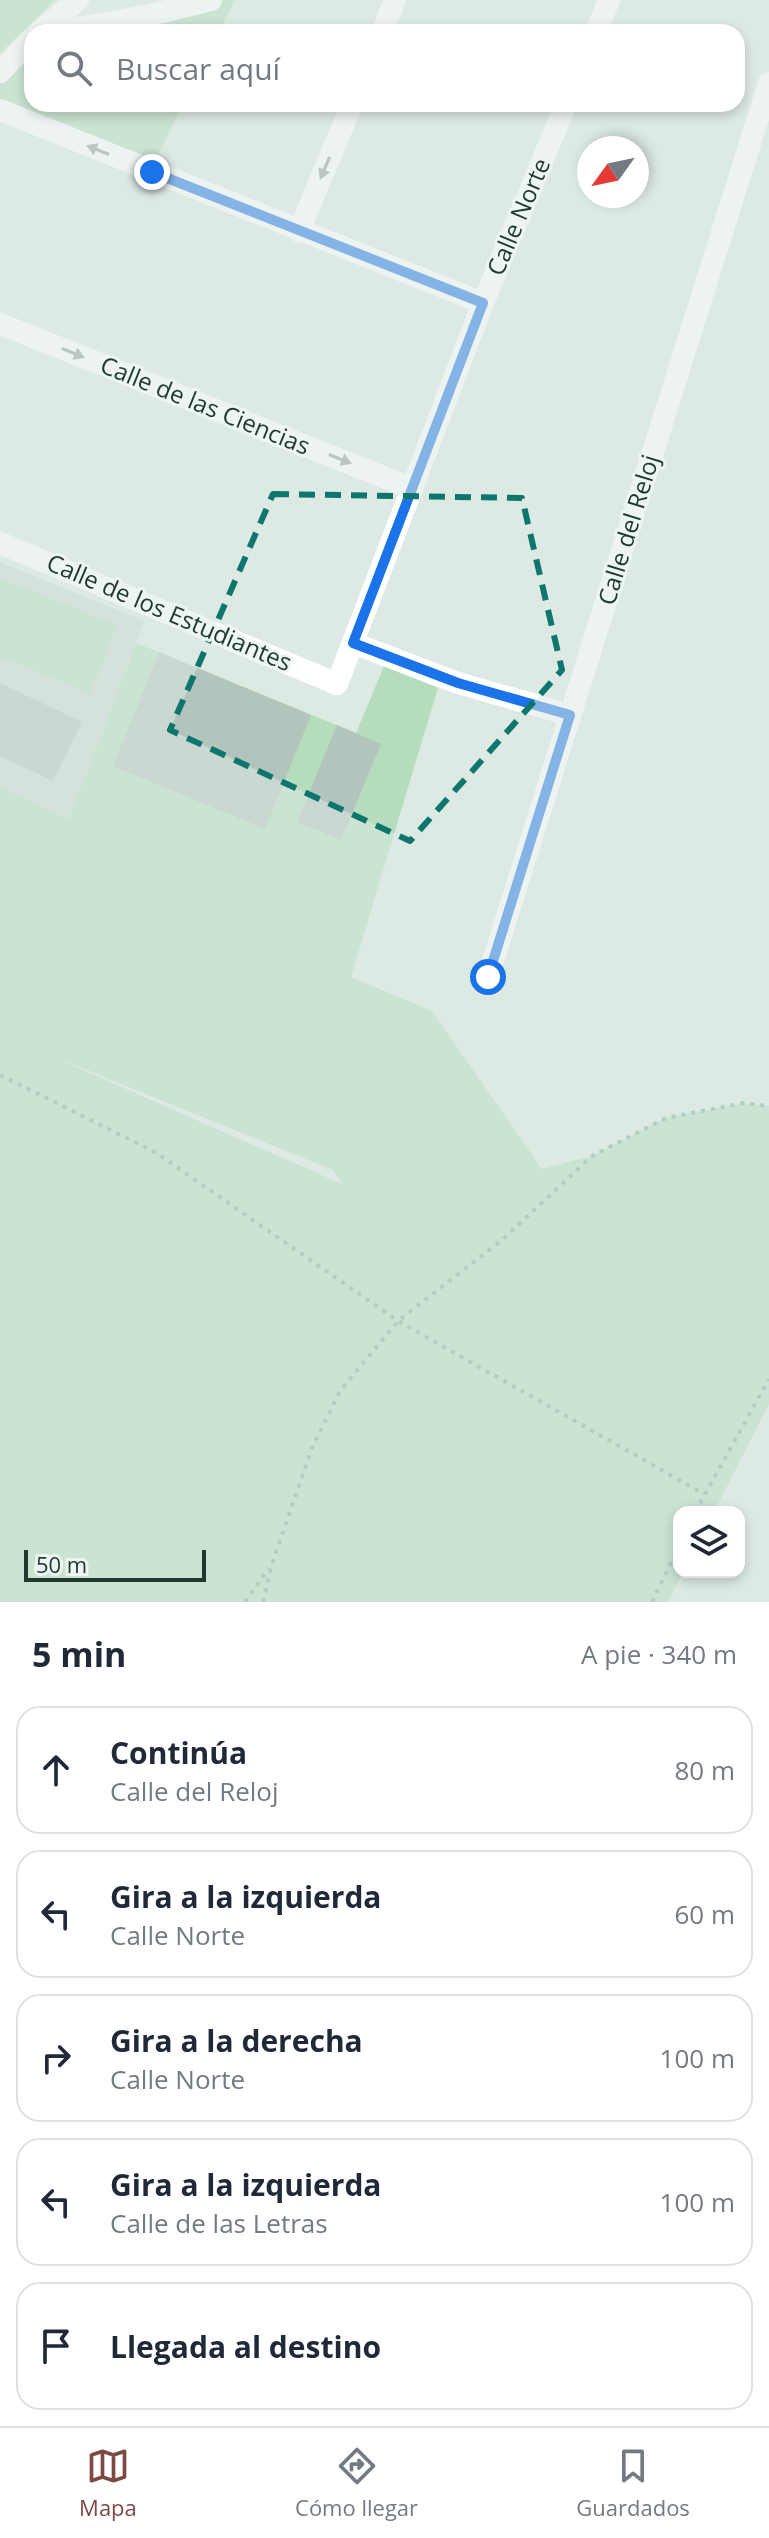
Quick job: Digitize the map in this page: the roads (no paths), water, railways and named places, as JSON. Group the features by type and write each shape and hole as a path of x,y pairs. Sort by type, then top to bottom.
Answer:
{"street":[{"path":"49,24 78,0"},
{"path":"101,24 211,0"},
{"path":"385,24 395,0"},
{"path":"599,24 609,0"},
{"path":"0,72 24,47"},
{"name":"Calle del Reloj","path":"488,977 769,83"},
{"path":"0,110 483,303"},
{"path":"299,231 349,112"},
{"name":"Calle Norte","path":"337,684 483,303 563,112"},
{"name":"Calle de las Ciencias","path":"0,324 411,488"},
{"name":"Calle de los Estudiantes","path":"0,543 337,684"},
{"path":"353,643 458,683 570,715"}]}
